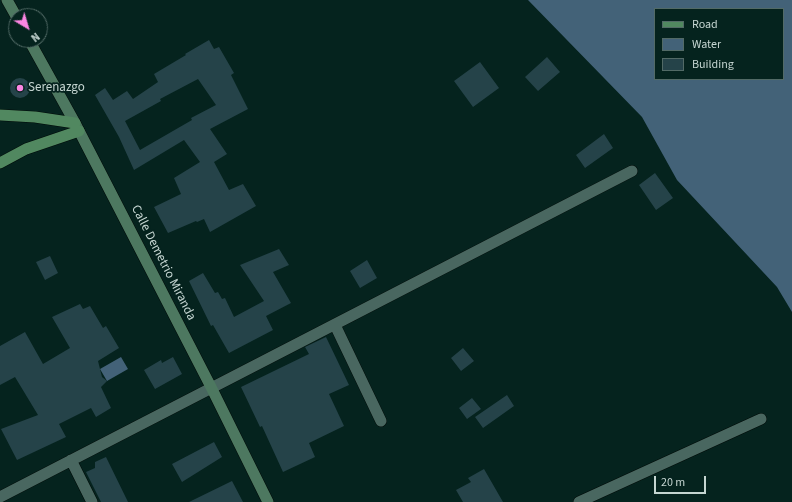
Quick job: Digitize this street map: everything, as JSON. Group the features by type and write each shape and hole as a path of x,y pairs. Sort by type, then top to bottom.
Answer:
{"main road":[{"name":"Calle Demetrio Miranda","path":"33,48 77,127 211,387 268,502"},
{"path":"0,115 35,118 77,127"},
{"path":"0,162 77,127"}],"street":[{"path":"0,497 632,171"},
{"path":"335,325 381,421"},
{"path":"579,502 594,499 761,419"},
{"path":"71,460 92,502"}],"water":[{"path":"528,0 792,0 792,312 777,287 677,180 642,117"},
{"path":"121,357 128,369 107,381 100,369"}],"building":[{"path":"209,40 214,49 219,47 234,73 231,75 248,109 210,129 227,154 214,162 229,190 243,184 256,206 210,232 204,219 168,233 154,207 181,194 174,178 200,162 184,140 134,170 119,137 95,95 105,88 113,100 127,91 133,99 158,82 154,74 186,55 185,54","holes":["198,79 216,105 191,118 192,120 140,150 125,121 161,101 160,99"]},
{"path":"547,57 560,72 538,91 525,77"},
{"path":"480,62 499,88 473,107 454,81"},
{"name":"Serenazgo","path":"20,78 27,81 30,88 27,95 20,98 13,95 10,88 13,81"},
{"path":"604,134 613,148 585,168 576,155"},
{"path":"655,173 673,198 656,210 639,185"},
{"path":"279,249 289,265 273,272 291,303 266,316 273,330 229,353 213,325 211,326 189,281 203,273 215,293 218,292 222,299 225,298 234,317 264,301 240,265"},
{"path":"50,256 58,273 45,280 36,262"},
{"path":"367,260 377,278 360,288 350,271"},
{"path":"80,304 83,309 90,306 103,328 106,326 119,348 98,361 102,377 107,381 101,387 111,408 96,417 91,408 59,424 66,437 17,460 1,429 38,415 15,377 0,385 0,346 25,332 43,364 70,348 52,317"},
{"path":"326,337 349,385 329,394 344,426 309,443 315,457 283,472 262,426 260,427 241,387 309,354 305,347"},
{"path":"463,348 474,361 461,371 451,358"},
{"path":"173,357 182,374 155,389 144,370 161,360 162,363"},
{"path":"507,395 514,406 483,428 475,417"},
{"path":"472,398 481,409 467,419 459,408"},
{"path":"214,442 222,457 182,482 172,464"},
{"path":"106,457 128,502 101,502 86,472 95,468 95,462"},
{"path":"484,469 503,502 463,502 456,490 471,482 468,478"},
{"path":"232,481 243,502 189,502"}],"place":[{"name":"Serenazgo","path":"20,88"}]}
